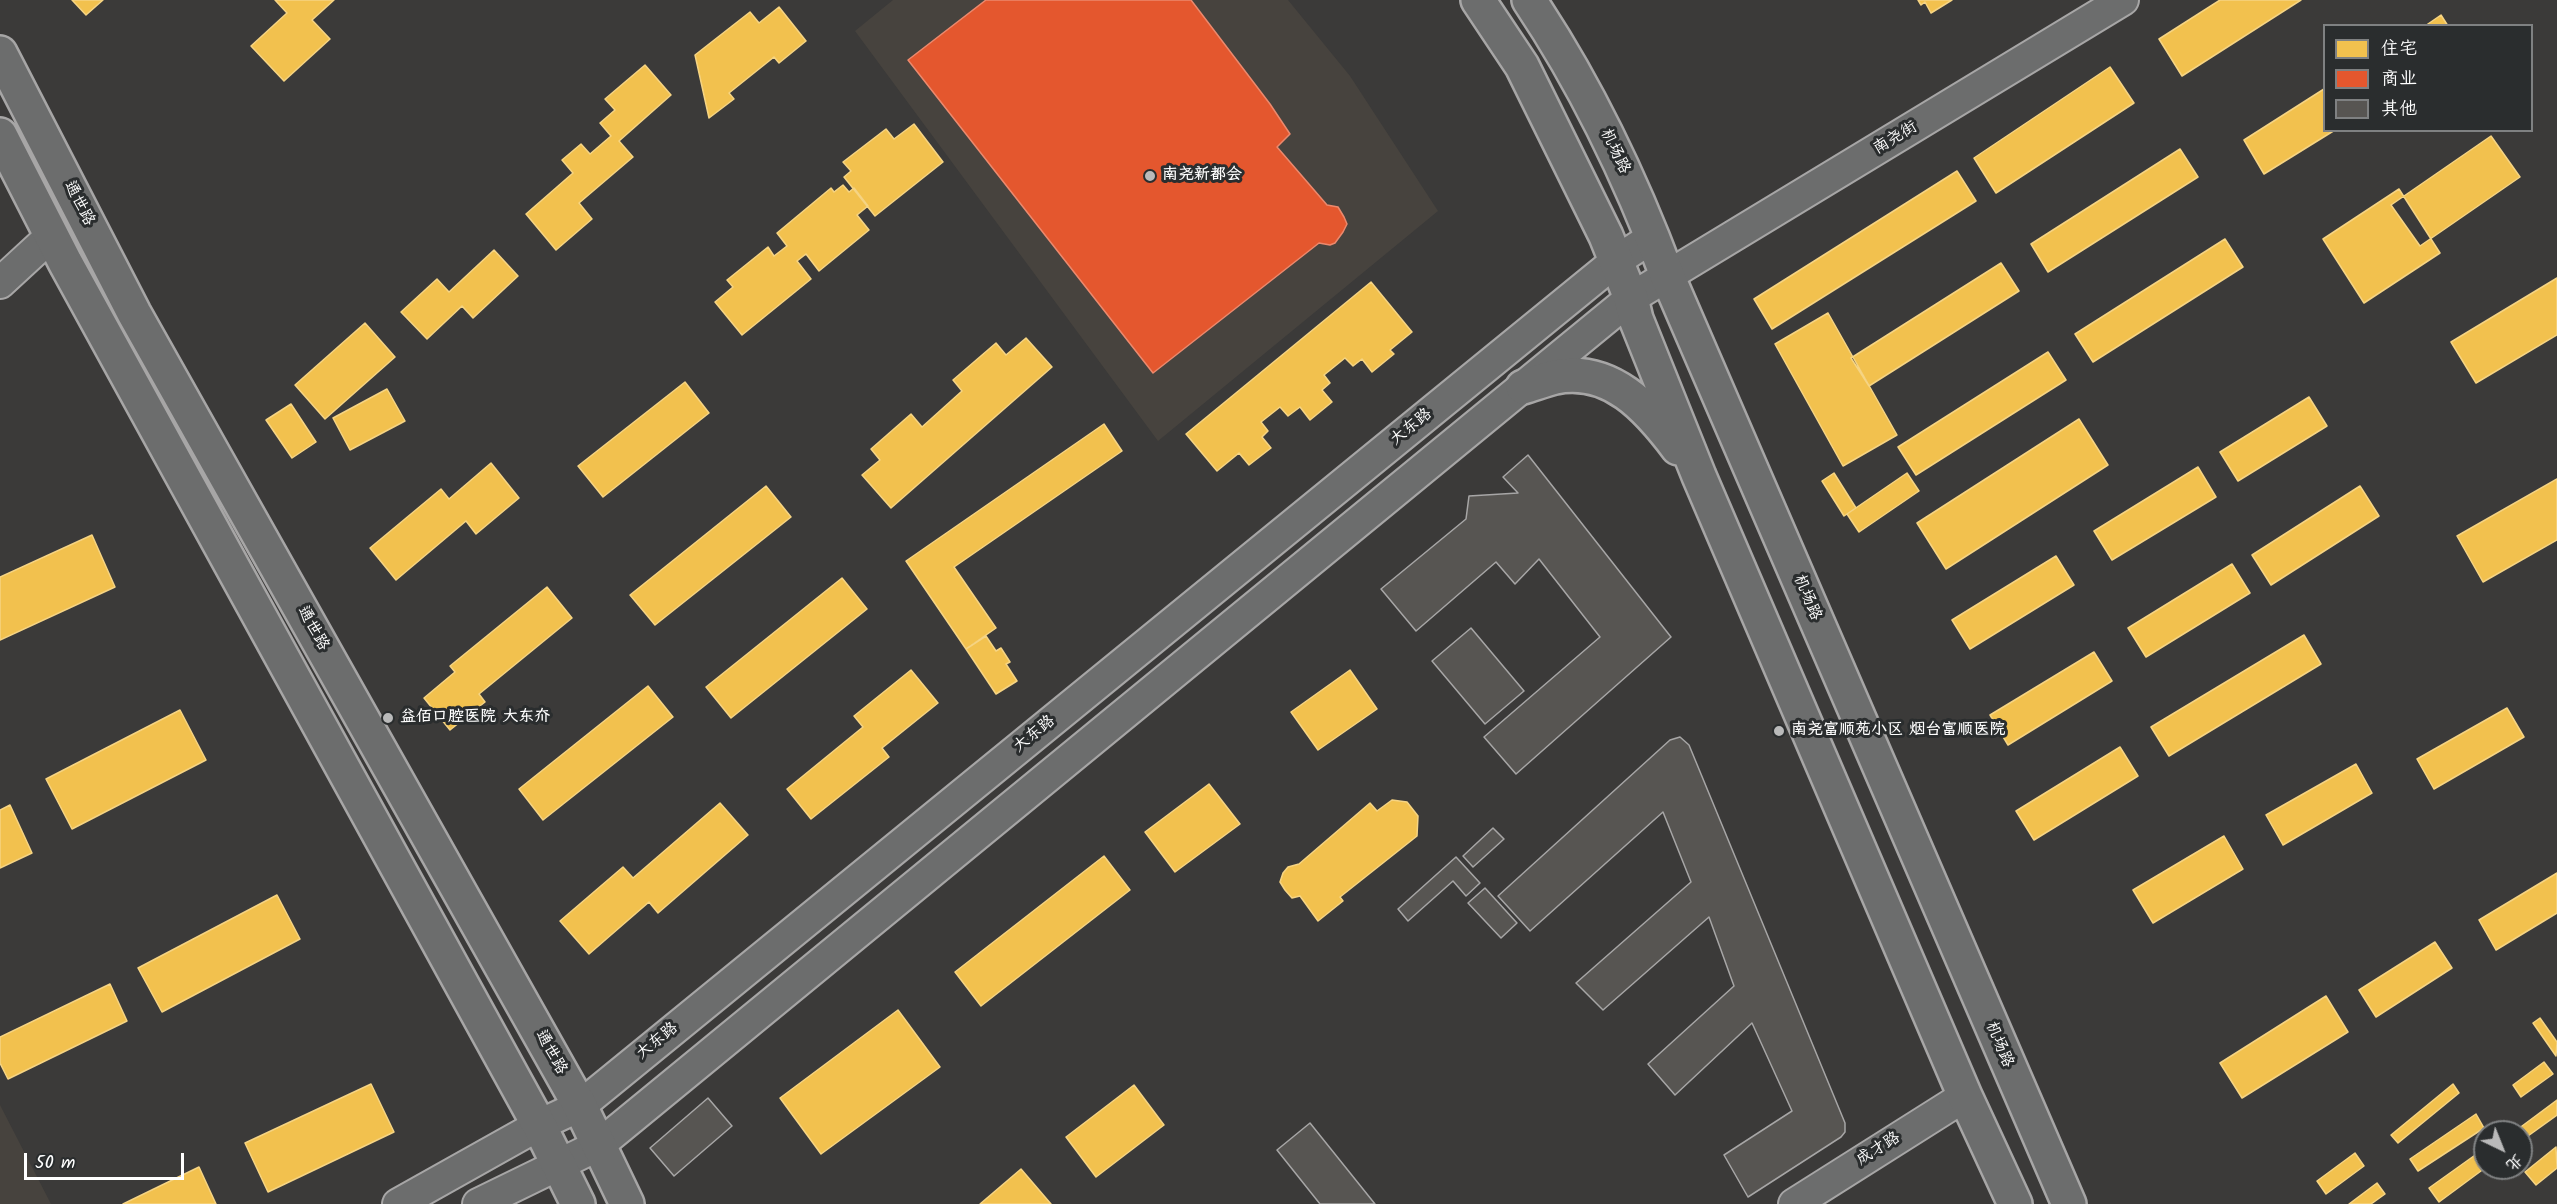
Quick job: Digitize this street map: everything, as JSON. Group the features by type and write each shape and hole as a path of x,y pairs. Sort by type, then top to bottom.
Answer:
{"main road":[{"path":"1478,0 1522,66 1617,261 1632,298 1636,319 1699,476 1965,1096 2015,1204"},
{"name":"机场路","path":"1529,0 1564,55 1610,143 1653,237 1667,275 2069,1204"},
{"name":"通世路","path":"0,53 134,313 580,1106 627,1204"},
{"path":"0,135 51,236 539,1125 578,1204"},
{"path":"1523,387 1557,377 1588,377 1618,386 1647,411 1699,476"}],"street":[{"name":"南尧街","path":"1667,275 2123,0"},
{"path":"0,283 51,236"},
{"name":"大东路","path":"398,1204 539,1125 580,1106 1617,261 1653,237"},
{"path":"478,1204 599,1145 1632,298 1667,275"},
{"name":"成才路","path":"1794,1204 1965,1096"}],"shaded area":[{"name":"南尧新都会","path":"893,0 1288,0 1350,76 1438,211 1158,441 855,31"},
{"path":"0,1105 51,1204 0,1204"}],"building: 住宅":[{"path":"72,0 103,0 86,15"},
{"path":"275,0 334,0 312,20 330,39 284,81 251,46 287,13"},
{"path":"1918,0 1952,0 1931,13 1925,2 1921,5"},
{"path":"2220,0 2301,0 2182,76 2159,39"},
{"path":"779,7 806,41 779,63 774,57 729,93 734,99 709,118 695,55 750,12 759,23"},
{"path":"2441,15 2447,24 2428,24"},
{"path":"645,65 671,95 619,141 633,157 579,203 592,219 556,250 526,214 573,173 562,160 581,144 590,154 611,136 600,123 615,110 605,99"},
{"path":"2110,67 2134,103 1996,193 1974,158"},
{"path":"2323,90 2323,132 2332,132 2264,174 2244,140"},
{"path":"914,124 943,162 875,216 844,177 851,171 843,162 886,129 894,139"},
{"path":"2491,136 2520,177 2420,246 2391,205"},
{"path":"2180,149 2198,177 2048,272 2031,244"},
{"path":"1957,171 1976,201 1772,329 1754,299"},
{"path":"843,185 849,192 854,188 868,206 857,215 869,230 819,271 806,254 797,261 811,279 742,335 715,302 733,287 727,280 768,247 774,256 787,246 777,233 831,188 834,192"},
{"path":"2399,189 2440,253 2364,303 2323,239"},
{"path":"2225,239 2243,267 2093,362 2075,334"},
{"path":"494,250 518,276 473,318 462,306 427,339 401,312 437,279 449,292"},
{"path":"2001,263 2019,291 1869,386 1851,358"},
{"path":"2557,278 2557,335 2476,383 2451,342"},
{"path":"1371,282 1412,332 1390,350 1394,354 1372,372 1362,359 1353,366 1345,358 1324,375 1330,383 1322,390 1332,402 1310,420 1300,407 1288,416 1280,407 1261,422 1268,431 1262,437 1271,448 1249,465 1239,453 1217,471 1186,434"},
{"path":"1828,313 1897,435 1843,466 1775,344"},
{"path":"365,323 395,357 325,419 295,385"},
{"path":"1026,338 1052,367 891,508 862,475 880,460 871,449 911,414 922,427 962,391 953,380 996,343 1006,355"},
{"path":"2048,352 2066,380 1916,475 1898,447"},
{"path":"685,382 709,413 603,497 578,466"},
{"path":"387,389 405,421 350,450 333,418"},
{"path":"2309,397 2327,426 2238,481 2220,452"},
{"path":"291,404 316,442 292,458 266,420"},
{"path":"2079,419 2108,465 1946,569 1917,523"},
{"path":"1104,424 1122,451 954,567 996,628 966,649 906,561"},
{"path":"491,463 519,498 476,534 466,521 396,580 370,548 441,489 449,499"},
{"path":"2198,467 2216,497 2112,560 2094,531"},
{"path":"1834,473 1856,508 1844,516 1822,481"},
{"path":"1907,473 1919,491 1859,532 1847,514"},
{"path":"2557,479 2557,540 2483,582 2457,536"},
{"path":"766,486 791,517 655,625 630,595"},
{"path":"2360,486 2379,516 2271,585 2252,555"},
{"path":"92,535 115,587 0,640 0,577"},
{"path":"2056,556 2074,585 1970,649 1952,620"},
{"path":"2232,564 2250,593 2146,657 2128,628"},
{"path":"842,578 867,609 731,718 706,687"},
{"path":"547,587 572,618 479,694 485,702 450,730 424,698 455,672 450,666"},
{"path":"2304,635 2321,664 2169,756 2151,727"},
{"path":"986,636 996,651 1001,648 1010,662 1006,664 1017,681 996,694 966,649"},
{"path":"2094,652 2112,681 2008,745 1990,715"},
{"path":"911,670 938,703 882,748 889,757 811,819 787,789 863,727 854,716"},
{"path":"1350,670 1377,709 1318,750 1291,712"},
{"path":"648,686 673,717 543,820 519,789"},
{"path":"2507,708 2524,737 2434,789 2417,759"},
{"path":"180,710 206,760 72,829 46,779"},
{"path":"2120,747 2138,776 2034,840 2016,811"},
{"path":"2356,764 2372,793 2283,845 2266,815"},
{"path":"1209,784 1240,824 1175,872 1145,832"},
{"path":"1392,800 1407,802 1418,816 1417,836 1340,897 1343,901 1318,921 1300,896 1292,898 1285,890 1280,882 1283,873 1288,867 1299,864 1370,803 1377,811"},
{"path":"720,803 748,835 658,913 649,902 589,954 560,921 623,867 633,878"},
{"path":"10,805 32,853 0,868 0,810"},
{"path":"2224,836 2243,869 2153,923 2133,890"},
{"path":"1104,856 1130,890 981,1006 955,972"},
{"path":"2557,873 2557,913 2496,950 2479,920"},
{"path":"277,895 300,939 162,1012 138,968"},
{"path":"2435,942 2452,968 2376,1017 2359,990"},
{"path":"110,984 127,1021 8,1079 0,1063 0,1037"},
{"path":"2326,996 2348,1032 2242,1098 2220,1063"},
{"path":"898,1010 940,1067 821,1154 780,1098"},
{"path":"2540,1018 2557,1042 2556,1056 2533,1023"},
{"path":"2544,1062 2553,1074 2521,1097 2513,1085"},
{"path":"371,1084 394,1132 268,1192 245,1143"},
{"path":"2453,1084 2459,1093 2398,1143 2391,1135"},
{"path":"1134,1085 1164,1125 1096,1177 1066,1137"},
{"path":"2557,1100 2557,1115 2533,1132 2533,1120 2530,1120"},
{"path":"2476,1114 2479,1120 2473,1120 2473,1135 2418,1171 2410,1159"},
{"path":"2556,1147 2557,1168 2536,1185 2532,1180 2533,1166"},
{"path":"2355,1153 2364,1166 2326,1194 2317,1181"},
{"path":"2473,1157 2473,1177 2439,1202 2429,1188"},
{"path":"199,1167 216,1204 123,1204"},
{"path":"1021,1169 1051,1204 980,1204"},
{"path":"2377,1183 2385,1194 2371,1204 2349,1204"}],"building: 商业":[{"name":"南尧新都会","path":"986,0 1191,0 1290,134 1277,147 1327,205 1338,207 1347,224 1343,232 1335,243 1330,245 1319,243 1153,373 908,60"}],"building: 其他":[{"path":"1528,455 1671,637 1516,774 1484,737 1600,637 1539,559 1515,584 1496,562 1416,631 1381,589 1466,519 1469,496 1518,493 1503,477"},
{"path":"1471,628 1524,691 1485,724 1432,661"},
{"path":"1680,737 1689,745 1845,1123 1845,1132 1841,1137 1748,1197 1724,1155 1792,1111 1752,1023 1675,1095 1648,1064 1734,986 1709,917 1603,1010 1576,983 1691,882 1663,812 1530,931 1498,896 1670,740"},
{"path":"1493,828 1504,839 1473,867 1463,856"},
{"path":"1456,857 1480,883 1466,896 1453,881 1408,921 1398,909"},
{"path":"1485,888 1517,923 1501,938 1468,903"},
{"path":"708,1098 732,1126 674,1176 650,1148"},
{"path":"1310,1123 1375,1204 1320,1204 1277,1150"}],"place":[{"name":"南尧新都会","path":"1150,176"},
{"name":"益佰口腔医院 大东夼","path":"388,718"},
{"name":"南尧富顺苑小区 烟台富顺医院","path":"1779,731"}]}
